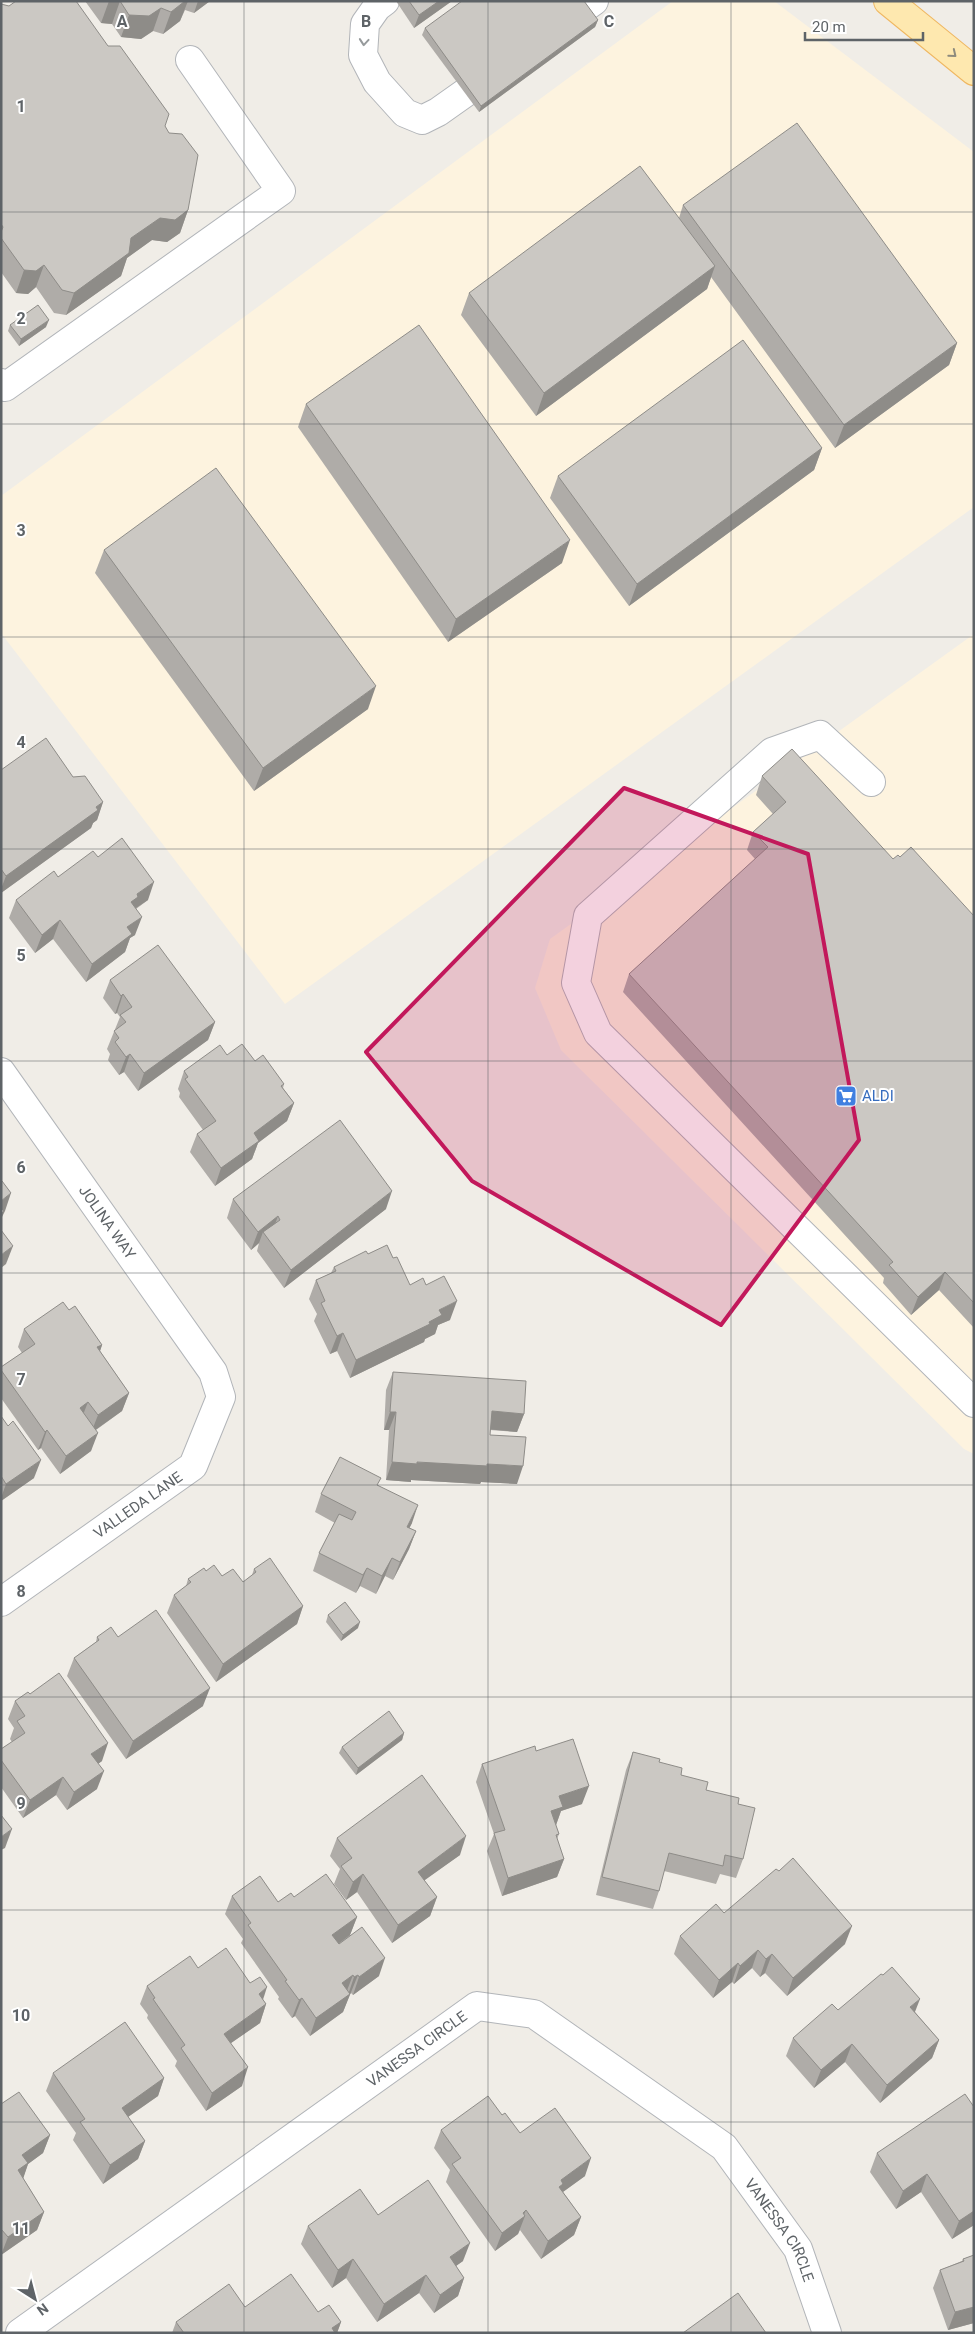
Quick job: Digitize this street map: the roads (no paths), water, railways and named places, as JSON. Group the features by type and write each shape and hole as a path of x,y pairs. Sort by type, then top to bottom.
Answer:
{"main road":[{"path":"888,1 974,71"}],"street":[{"path":"386,1 377,7 365,24 363,55 377,82 405,113 422,120 438,112 516,57"},
{"path":"539,40 594,1"},
{"path":"1,383 5,387 281,191 190,60"},
{"path":"871,782 820,735 772,752 588,916 576,983 598,1033 974,1403"},
{"name":"JOLINA WAY","path":"1,1072 213,1372"},
{"name":"VALLEDA LANE","path":"1,1602 193,1466 221,1397 213,1372"},
{"name":"VANESSA CIRCLE","path":"20,2333 477,2006 534,2014 724,2146 798,2249 827,2333"}],"place":[{"name":"ALDI","path":"846,1096"}]}
